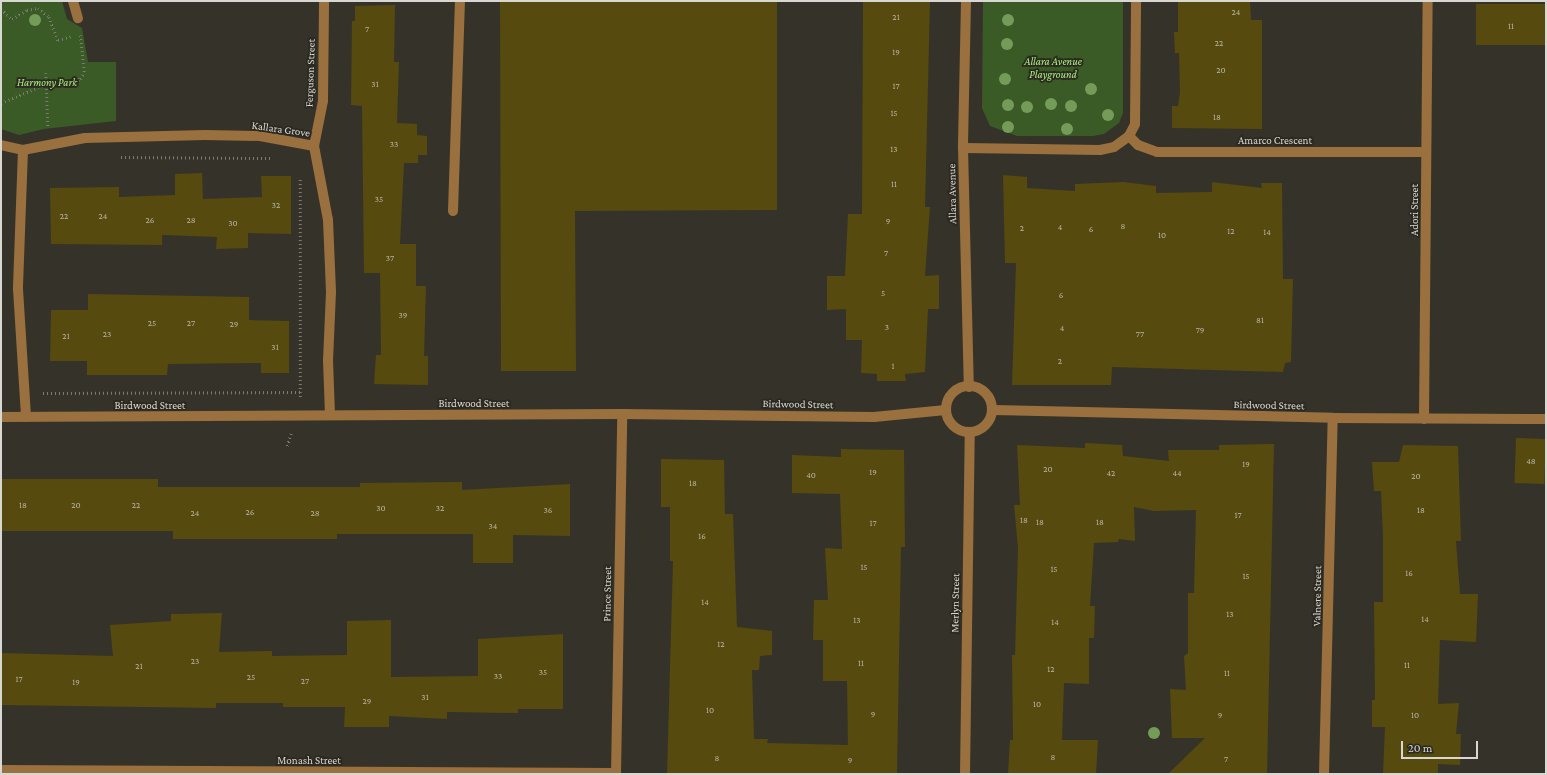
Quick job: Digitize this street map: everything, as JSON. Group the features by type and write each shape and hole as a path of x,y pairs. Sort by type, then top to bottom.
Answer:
{"street":[{"path":"73,1 78,18"},
{"name":"Ferguson Street","path":"314,146 322,101 324,1"},
{"path":"454,211 460,1"},
{"name":"Allara Avenue","path":"966,1 963,148 969,387"},
{"path":"963,148 1100,150 1114,147 1128,136 1135,124 1136,1"},
{"name":"Adori Street","path":"1424,419 1428,1"},
{"name":"Kallara Grove","path":"1,144 23,150 85,138 205,135 260,136 314,146 328,220 331,292 328,360 330,415"},
{"name":"Amarco Crescent","path":"1128,136 1138,145 1157,152 1426,152"},
{"path":"23,150 18,289 26,417"},
{"path":"969,387 982,391 992,410 982,428 970,432 956,428 946,410 955,391 969,387"},
{"name":"Birdwood Street","path":"1,417 622,414 874,417 946,410"},
{"name":"Birdwood Street","path":"992,410 1333,418 1546,419"},
{"name":"Prince Street","path":"616,774 622,414"},
{"name":"Valnere Street","path":"1324,774 1333,418"},
{"name":"Merlyn Street","path":"965,774 970,432"},
{"name":"Monash Street","path":"1,770 616,774"}],"path":[{"path":"1,8 12,19 27,10 38,8 49,16 58,40 80,34"},
{"path":"1,102 44,85 72,84 84,72 78,18"},
{"path":"46,73 44,85 49,128"},
{"path":"116,157 276,158"},
{"path":"25,393 301,392 300,174"}],"green space":[{"name":"Harmony Park","path":"1,1 62,1 67,19 82,28 88,62 116,62 116,121 44,129 19,135 1,129"},
{"name":"Allara Avenue Playground","path":"983,1 1123,1 1123,113 1119,123 1104,134 1093,136 1017,136 990,126 982,108"}],"building":[{"path":"500,1 777,1 777,210 575,211 576,371 501,371"},
{"path":"863,1 930,1 925,207 930,207 925,276 939,275 939,309 928,309 925,372 905,374 906,381 877,381 877,374 861,373 862,340 846,340 846,309 827,310 827,276 845,276 848,214 862,214"},
{"path":"1178,1 1250,1 1251,20 1262,20 1262,129 1172,128 1172,106 1178,106 1180,92 1179,53 1175,53 1174,32 1178,32"},
{"path":"1476,4 1546,4 1546,45 1476,45"},
{"path":"395,5 394,62 399,62 397,123 417,124 417,135 427,136 427,155 418,155 418,163 404,163 400,244 416,244 416,286 426,286 424,356 428,356 428,385 374,384 376,355 381,355 380,273 364,273 362,106 351,105 352,21 355,21 355,6"},
{"path":"202,173 203,199 262,197 261,176 291,176 291,234 248,233 248,248 216,249 217,237 162,235 162,245 51,244 50,188 119,187 119,197 175,195 175,174"},
{"path":"1003,175 1027,177 1027,188 1075,191 1075,184 1123,182 1156,186 1156,193 1212,192 1212,182 1262,188 1261,183 1282,183 1283,279 1293,279 1291,362 1285,363 1283,372 1112,367 1111,385 1012,385 1016,263 1005,263"},
{"path":"88,294 249,297 249,320 289,321 289,373 261,373 261,363 168,364 167,375 87,375 87,361 50,361 51,310 88,310"},
{"path":"1516,438 1546,439 1544,484 1514,483"},
{"path":"1085,443 1122,445 1123,456 1169,461 1168,450 1219,450 1219,445 1274,444 1267,774 1168,774 1205,738 1172,738 1170,689 1186,690 1184,656 1188,653 1188,593 1194,593 1196,510 1154,511 1134,507 1135,541 1119,539 1118,542 1094,543 1090,606 1095,606 1094,638 1089,638 1089,684 1064,683 1062,740 1098,740 1096,774 1008,774 1010,740 1013,740 1012,655 1015,655 1018,548 1014,505 1020,505 1017,445 1085,448"},
{"path":"1403,445 1458,446 1461,541 1456,541 1460,594 1478,594 1476,642 1440,640 1438,704 1459,703 1456,734 1461,734 1460,765 1438,764 1438,774 1383,774 1385,727 1372,727 1372,700 1375,700 1374,602 1383,602 1383,537 1381,491 1374,491 1372,462 1399,462"},
{"path":"841,449 904,450 905,547 901,547 897,774 667,774 673,561 670,561 670,507 661,507 661,459 724,460 725,514 733,514 737,627 772,631 772,655 760,656 759,670 752,670 754,739 768,739 767,743 848,745 847,681 823,681 823,640 813,640 814,600 828,600 825,548 842,549 840,494 792,493 792,455 841,457"},
{"path":"1,479 158,479 158,487 360,487 360,483 462,482 462,490 570,484 570,536 513,535 513,563 473,563 473,534 337,534 337,539 173,539 173,531 1,531"},
{"path":"222,613 219,652 272,651 272,656 347,655 347,621 391,620 391,677 478,676 478,639 563,634 563,709 518,709 518,713 447,712 447,719 389,716 389,727 344,727 345,707 283,707 283,703 216,703 216,708 1,705 1,653 113,656 110,625 171,621 171,614"}]}
